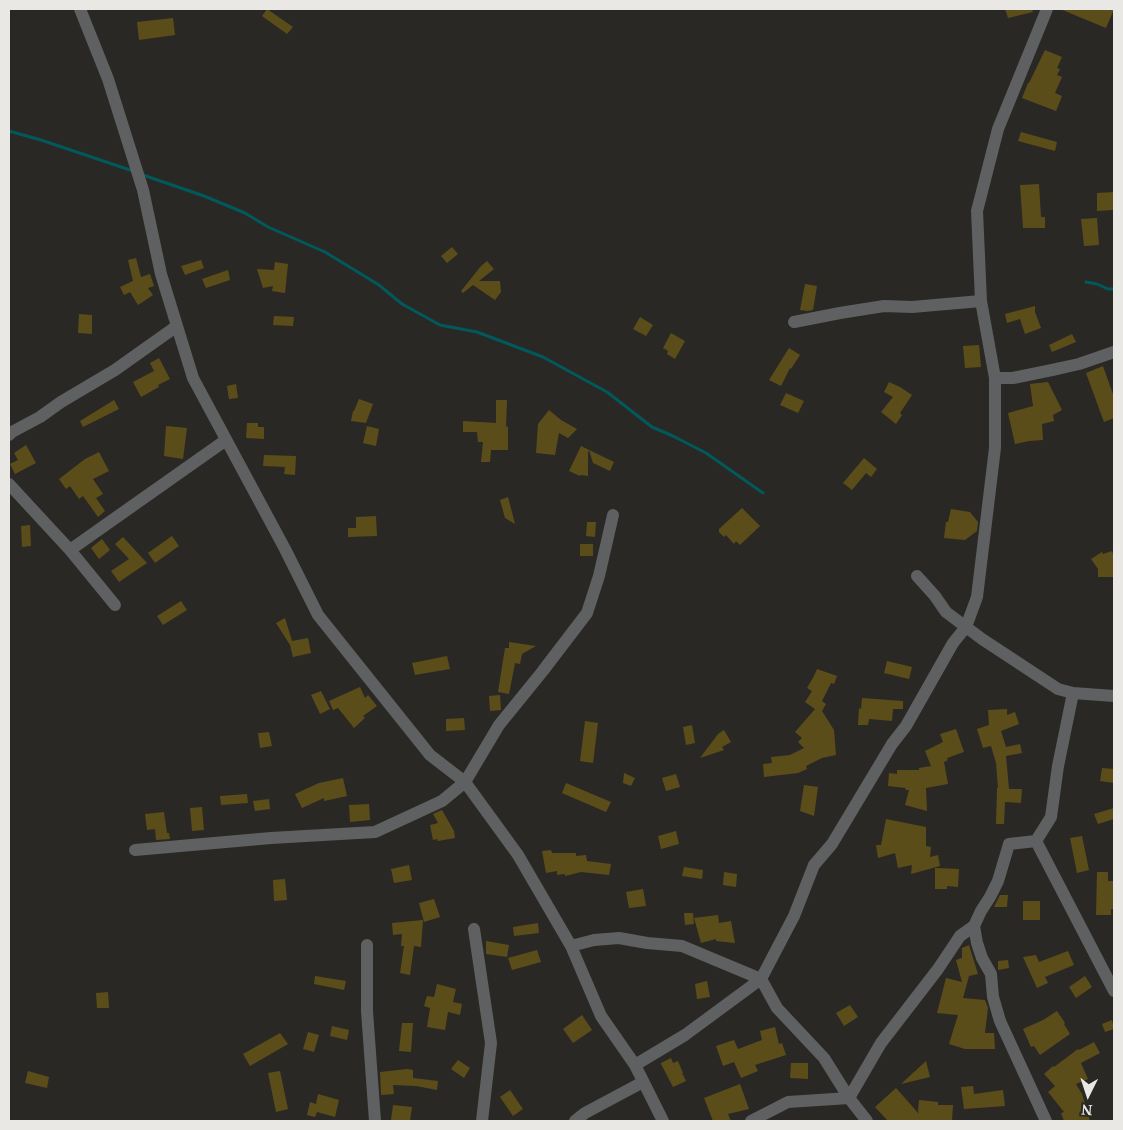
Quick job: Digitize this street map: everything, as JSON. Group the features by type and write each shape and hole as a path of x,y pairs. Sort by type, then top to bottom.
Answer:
{"street":[{"path":"80,9 108,79 143,190 162,274 193,378 285,549 318,615 430,756 465,782 518,855 571,946 601,1016 635,1065 664,1121"},
{"path":"635,1065 685,1035 761,979 794,916 814,865 832,844 892,744 906,726 953,643 966,627 977,597 995,448 995,378 980,301 977,211 998,129 1047,9"},
{"path":"794,322 840,312 884,306 912,307 980,301"},
{"path":"10,432 40,417 61,402 115,370 177,326"},
{"path":"995,378 1013,378 1052,370 1079,364 1114,352"},
{"path":"70,550 226,440"},
{"path":"9,484 70,550 115,605"},
{"path":"135,850 271,838 375,832 442,801 465,782 499,726 588,613 613,514"},
{"path":"917,576 946,612 982,639 1058,689 1073,694 1114,696"},
{"path":"1036,841 1051,817 1058,766 1073,694"},
{"path":"849,1098 881,1043 938,970 960,936 974,926 998,881 1009,844 1036,841"},
{"path":"1036,841 1114,991"},
{"path":"974,926 982,958 991,974 993,997 1000,1021 1046,1121"},
{"path":"474,929 491,1043 482,1121"},
{"path":"571,946 594,940 619,938 682,946 761,979 777,1008 824,1058 849,1098 867,1121"},
{"path":"367,944 367,1011 375,1121"},
{"path":"575,1121 585,1112 643,1082"},
{"path":"751,1121 788,1102 849,1098"}],"building":[{"path":"267,9 293,27 287,34 262,16"},
{"path":"1005,9 1032,9 1033,12 1008,18"},
{"path":"1060,9 1114,9 1106,28"},
{"path":"173,18 175,35 139,40 137,22"},
{"path":"1045,50 1062,57 1057,68 1060,69 1057,75 1062,77 1055,93 1062,96 1056,111 1022,98"},
{"path":"1021,132 1057,142 1055,151 1018,141"},
{"path":"1039,184 1041,217 1045,217 1045,228 1023,228 1020,185"},
{"path":"1114,192 1114,210 1097,211 1097,193"},
{"path":"1097,218 1099,245 1084,246 1081,219"},
{"path":"452,247 458,254 447,263 441,256"},
{"path":"136,258 141,277 150,274 154,286 148,288 153,295 138,305 130,292 124,295 120,287 133,281 128,260"},
{"path":"201,260 204,268 185,275 181,266"},
{"path":"487,261 494,269 479,281 500,281 501,292 495,300 473,285 463,293 461,291"},
{"path":"275,262 288,264 285,293 272,291 273,286 263,288 257,269 274,270"},
{"path":"228,270 230,280 206,288 202,279"},
{"path":"805,284 817,286 813,310 800,310"},
{"path":"1035,306 1035,312 1041,328 1025,334 1020,319 1007,323 1005,314"},
{"path":"79,314 92,315 92,334 78,333"},
{"path":"274,316 294,317 293,326 273,325"},
{"path":"640,317 653,325 646,336 633,329"},
{"path":"671,333 685,341 675,359 667,354 668,351 663,348"},
{"path":"1072,334 1076,342 1052,352 1049,345"},
{"path":"979,345 981,367 965,368 963,346"},
{"path":"789,348 800,355 790,368 781,386 769,380"},
{"path":"159,358 170,379 141,397 133,382 154,371 150,363"},
{"path":"1103,366 1114,397 1114,418 1104,422 1086,373"},
{"path":"889,382 912,395 900,413 902,415 896,424 881,412 893,397 884,392"},
{"path":"1048,382 1062,410 1053,415 1054,421 1042,424 1043,440 1015,444 1008,413 1033,406 1030,384"},
{"path":"236,384 238,398 229,399 227,386"},
{"path":"786,393 804,401 798,413 780,405"},
{"path":"359,399 373,404 366,423 351,421 353,411"},
{"path":"114,400 119,409 83,427 80,421"},
{"path":"496,400 507,400 506,427 508,426 508,450 491,450 490,462 481,462 483,442 478,442 477,432 463,432 463,421 496,423"},
{"path":"549,410 561,420 577,429 568,438 559,433 555,455 536,453 538,424"},
{"path":"247,423 258,423 258,427 264,427 264,439 246,438"},
{"path":"166,426 187,428 183,459 164,456"},
{"path":"367,426 379,429 376,446 363,443"},
{"path":"26,445 36,463 15,474 10,464 18,460 14,453"},
{"path":"581,446 614,462 610,471 593,463 589,450 588,476 580,476 569,471"},
{"path":"99,452 109,471 93,479 103,494 96,498 105,511 98,517 83,496 79,499 70,486 66,489 59,479 85,459"},
{"path":"264,455 296,456 295,475 284,474 285,467 263,466"},
{"path":"864,458 877,469 871,477 866,473 852,490 843,483"},
{"path":"508,497 515,524 505,518 500,500"},
{"path":"742,508 760,526 740,545 736,541 734,544 726,535 724,537 719,532 719,529"},
{"path":"951,509 970,512 978,522 977,531 965,540 944,538 946,522 948,522"},
{"path":"376,516 377,536 348,537 348,528 356,528 356,517"},
{"path":"587,522 596,522 595,537 586,536"},
{"path":"30,525 31,546 22,547 21,526"},
{"path":"172,536 179,546 155,563 148,553"},
{"path":"123,537 147,563 119,582 111,571 129,559 115,544"},
{"path":"102,539 110,550 99,559 91,548"},
{"path":"580,544 593,544 593,556 580,556"},
{"path":"1112,551 1114,557 1114,577 1098,577 1098,569 1091,559 1102,552 1103,554"},
{"path":"181,601 187,610 163,625 157,616"},
{"path":"285,618 292,641 308,638 311,653 293,657 290,645 276,623"},
{"path":"509,642 536,646 522,654 520,664 515,663 509,694 498,692 505,648 509,648"},
{"path":"447,656 450,669 415,675 412,663"},
{"path":"887,661 912,667 909,679 884,673"},
{"path":"817,669 837,676 834,684 831,683 822,701 826,704 822,711 834,730 836,755 822,758 806,766 807,769 798,773 764,777 763,764 772,763 771,757 790,755 804,748 798,742 802,738 795,732 815,709 805,702 812,691 807,688"},
{"path":"360,687 365,698 368,695 377,706 363,716 365,718 354,728 338,708 333,710 329,701"},
{"path":"321,691 330,709 320,714 311,695"},
{"path":"500,695 501,710 490,711 489,696"},
{"path":"862,698 903,701 903,709 893,709 892,721 869,719 868,725 858,725 859,708 861,709"},
{"path":"1007,709 1007,715 1015,712 1019,724 1001,731 1006,747 1020,744 1022,753 1006,756 1009,789 1022,789 1021,803 1005,802 1004,824 996,824 998,788 996,763 991,746 983,748 977,729 989,725 988,710"},
{"path":"464,718 465,730 446,731 446,719"},
{"path":"585,721 598,723 593,763 580,761"},
{"path":"692,725 695,743 686,745 683,727"},
{"path":"956,729 964,752 947,758 948,760 944,762 948,784 926,788 927,811 905,805 909,790 888,786 889,773 897,774 897,770 919,770 919,768 931,766 925,751 943,742 940,734"},
{"path":"724,730 731,742 722,747 724,750 700,758 718,734"},
{"path":"269,732 272,746 260,748 258,733"},
{"path":"1102,768 1114,769 1114,783 1100,781"},
{"path":"624,773 635,778 631,786 623,783"},
{"path":"676,774 680,787 666,791 662,778"},
{"path":"343,778 347,796 324,801 324,798 302,808 295,794 319,783"},
{"path":"566,783 611,802 606,812 562,793"},
{"path":"804,785 818,787 814,816 800,811"},
{"path":"247,794 248,803 221,805 220,796"},
{"path":"269,799 270,809 255,811 253,801"},
{"path":"369,804 370,820 350,822 349,805"},
{"path":"202,807 204,830 192,831 190,808"},
{"path":"1114,808 1114,819 1098,824 1094,814"},
{"path":"442,810 454,831 455,838 433,840 430,825 438,823 433,814"},
{"path":"164,812 167,833 169,833 170,839 156,840 155,829 147,830 145,814"},
{"path":"886,819 926,827 926,846 931,847 930,857 938,855 940,866 911,874 912,865 898,868 895,853 878,858 876,845 881,845"},
{"path":"676,831 679,844 661,849 658,836"},
{"path":"1082,836 1089,870 1077,873 1070,838"},
{"path":"551,850 552,853 576,853 576,856 586,855 587,861 611,864 609,875 581,872 565,876 565,874 557,875 557,871 546,873 542,851"},
{"path":"409,865 412,880 394,883 391,869"},
{"path":"684,867 703,870 702,879 682,876"},
{"path":"935,868 959,869 958,887 947,886 947,889 935,889"},
{"path":"724,872 737,874 736,887 723,885"},
{"path":"1097,872 1108,872 1108,881 1114,881 1114,909 1111,909 1111,915 1096,915"},
{"path":"285,879 287,900 274,901 273,880"},
{"path":"643,889 646,906 629,908 626,892"},
{"path":"1000,895 1008,895 1007,907 994,907"},
{"path":"434,899 440,917 424,922 419,903"},
{"path":"1023,901 1040,901 1040,920 1023,920"},
{"path":"684,913 693,913 694,924 685,925"},
{"path":"718,915 719,923 731,921 735,943 716,941 716,939 701,943 694,918"},
{"path":"423,920 421,947 414,946 410,975 400,973 404,946 401,946 402,934 393,935 392,923"},
{"path":"538,923 539,933 514,936 513,927"},
{"path":"486,941 509,945 507,957 486,954"},
{"path":"969,945 978,974 969,976 963,998 985,1000 988,1008 985,1033 994,1033 995,1049 965,1049 949,1044 958,1015 937,1013 946,978 962,982 956,960 962,958 962,948"},
{"path":"537,950 541,962 512,970 508,958"},
{"path":"1068,951 1074,965 1045,977 1048,983 1037,988 1023,957 1036,955 1039,962"},
{"path":"1008,960 1009,968 998,970 998,961"},
{"path":"315,976 346,981 344,990 314,984"},
{"path":"1085,976 1092,987 1076,998 1069,987"},
{"path":"707,981 710,997 697,999 695,984"},
{"path":"437,984 456,989 453,1002 462,1004 460,1015 448,1012 445,1030 427,1027 430,1008 424,1006 427,996 434,997"},
{"path":"108,992 109,1008 97,1008 96,993"},
{"path":"850,1005 858,1017 844,1026 836,1013"},
{"path":"1057,1011 1070,1034 1040,1055 1034,1046 1031,1047 1023,1029"},
{"path":"582,1015 592,1030 573,1043 563,1029"},
{"path":"1112,1020 1114,1029 1105,1032 1102,1024"},
{"path":"402,1023 413,1023 411,1052 399,1051"},
{"path":"332,1026 349,1030 347,1040 330,1036"},
{"path":"775,1027 779,1044 782,1043 786,1055 755,1065 758,1071 741,1078 734,1062 723,1066 716,1046 734,1040 738,1049 762,1040 760,1031"},
{"path":"308,1032 319,1035 314,1052 303,1049"},
{"path":"280,1033 288,1044 250,1066 243,1054"},
{"path":"1094,1042 1100,1053 1081,1063 1088,1079 1076,1084 1082,1094 1090,1121 1064,1121 1061,1113 1064,1112 1048,1092 1055,1086 1044,1074 1078,1049"},
{"path":"671,1058 673,1063 678,1061 686,1081 673,1087 661,1064"},
{"path":"458,1060 470,1068 464,1078 451,1069"},
{"path":"926,1061 930,1077 901,1084"},
{"path":"791,1063 808,1063 808,1079 790,1078"},
{"path":"413,1070 413,1078 438,1081 437,1090 416,1086 393,1085 394,1094 381,1095 380,1072"},
{"path":"28,1071 49,1077 47,1088 25,1083"},
{"path":"280,1071 288,1109 276,1112 268,1073"},
{"path":"740,1084 749,1109 728,1114 731,1121 713,1121 704,1098"},
{"path":"973,1086 974,1094 1003,1090 1005,1106 964,1109 961,1087"},
{"path":"896,1088 919,1114 919,1100 938,1102 938,1105 953,1105 952,1121 888,1121 875,1107"},
{"path":"510,1090 523,1109 513,1116 500,1097"},
{"path":"318,1094 339,1100 335,1117 317,1112 315,1117 307,1115 310,1102 316,1104"},
{"path":"393,1105 412,1107 410,1121 391,1120"}],"waterway":[{"path":"9,131 133,171"},
{"path":"143,175 204,196 245,213 268,227 325,252 379,285 402,304 440,325 477,332 543,357 607,392 652,427 706,453 763,493"},
{"path":"1086,282 1114,289"}]}
